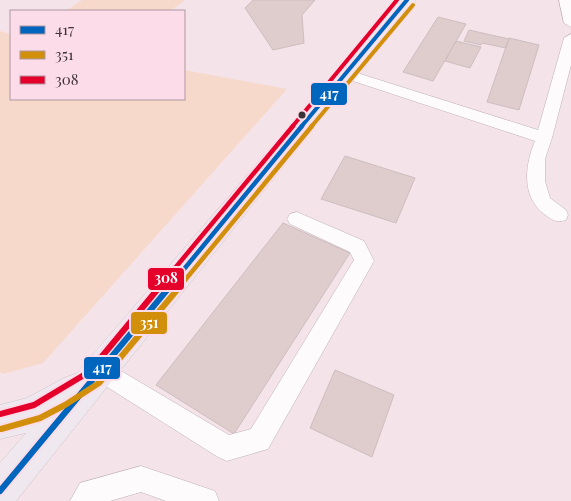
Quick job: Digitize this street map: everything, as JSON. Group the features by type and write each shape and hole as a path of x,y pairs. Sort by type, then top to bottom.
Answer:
{"main road":[{"path":"0,491 407,0"},
{"path":"0,422 20,419 39,411 97,374"}],"lane":[{"path":"565,0 571,22"},
{"path":"559,215 542,202 536,181 536,159 544,138 571,38"},
{"path":"346,74 544,138"},
{"path":"97,374 227,448 259,440 364,261 357,247 297,218"},
{"path":"84,501 90,493 140,479 205,501"}],"shaded area":[{"path":"82,0 185,0 171,10 67,10"},
{"path":"0,31 10,34 10,100 185,100 185,70 287,89 43,363 3,374 0,372"}],"building":[{"path":"253,0 315,0 302,15 304,43 273,50 245,8"},
{"path":"438,17 466,24 433,81 403,72"},
{"path":"469,30 509,39 506,48 464,41"},
{"path":"509,38 539,45 519,110 487,102"},
{"path":"456,41 481,47 470,68 445,61"},
{"path":"345,156 415,178 396,223 321,199"},
{"path":"283,223 350,253 234,434 156,385"},
{"path":"335,370 394,395 372,457 310,428"}],"transit line":[{"name":"308","path":"0,414 34,405 89,372 397,0"},
{"name":"417","path":"0,491 407,0"},
{"name":"351","path":"1,429 28,423 53,412 99,383 413,5"}]}
